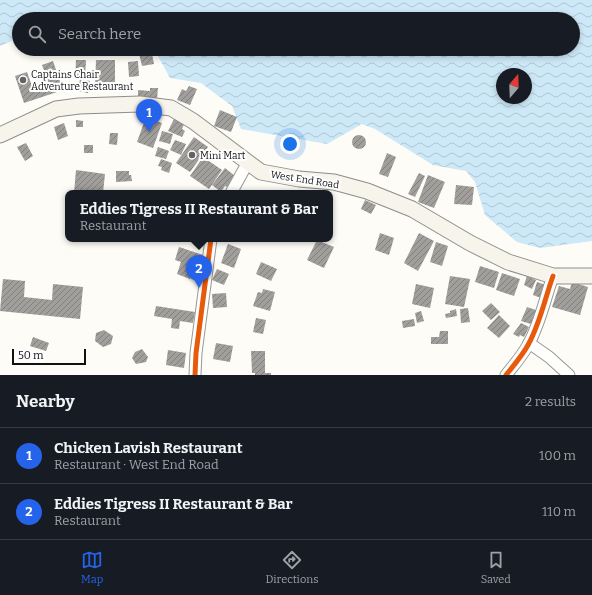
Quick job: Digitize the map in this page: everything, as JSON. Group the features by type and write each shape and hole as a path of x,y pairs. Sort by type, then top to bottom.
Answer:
{"main road":[{"name":"West End Road","path":"0,135 56,109 79,106 140,104 171,108 193,121 261,172 299,179 334,182 367,190 412,209 470,244 508,262 553,276 592,276"}],"street":[{"path":"232,190 248,162"},
{"path":"195,375 196,353 210,242"},
{"path":"506,375 529,343 553,276"},
{"path":"529,343 548,356 569,375"}],"water":[{"path":"0,0 592,0 592,241 540,248 517,242 485,215 475,182 466,171 433,165 375,129 362,124 327,144 241,129 232,106 201,83 170,78 158,56 580,56 580,12 12,12 12,41 0,46"}],"building":[{"path":"140,56 152,56 154,64 142,66"},
{"path":"76,60 86,60 85,79 75,79"},
{"path":"96,60 115,60 115,88 95,87"},
{"name":"Captains Chair Adventure Restaurant","path":"53,61 63,90 24,103 15,76 27,72 33,89 49,84 42,65"},
{"path":"138,61 139,76 129,77 128,62"},
{"path":"80,79 90,81 88,93 78,91"},
{"path":"189,86 197,89 190,105 177,100 182,89 186,91"},
{"path":"150,88 158,88 157,99 138,97 138,90 150,91"},
{"path":"220,110 237,117 231,132 214,126"},
{"path":"146,117 162,123 153,148 137,142"},
{"path":"175,117 185,122 182,129 185,131 182,137 168,131"},
{"path":"76,120 83,121 83,127 76,127"},
{"path":"64,123 68,136 58,140 54,127"},
{"path":"162,131 173,134 170,144 159,141"},
{"path":"110,133 118,133 117,145 109,144"},
{"path":"356,135 362,135 366,139 366,145 362,149 356,149 352,145 352,139"},
{"name":"Mini Mart","path":"194,137 208,147 190,172 176,163"},
{"path":"175,140 186,144 181,155 170,150"},
{"path":"26,143 33,156 25,161 17,147"},
{"path":"84,145 93,145 93,153 84,153"},
{"path":"158,147 169,151 166,159 155,156"},
{"path":"387,153 396,157 388,177 379,174"},
{"path":"203,157 222,170 209,189 190,176"},
{"path":"161,159 172,163 169,173 161,170 162,167 158,166"},
{"path":"225,168 235,176 227,187 225,186 222,190 218,190 212,185"},
{"path":"76,170 105,174 103,190 74,190"},
{"path":"116,171 129,171 132,181 116,182"},
{"path":"419,173 425,176 415,197 408,194"},
{"path":"428,175 445,182 434,208 418,202"},
{"path":"456,185 474,187 472,205 454,204"},
{"path":"365,200 376,205 371,214 361,209"},
{"path":"380,233 394,238 389,255 375,250"},
{"path":"419,233 434,241 418,271 404,263"},
{"path":"316,242 322,242 334,247 324,268 307,260"},
{"path":"436,242 448,246 442,266 430,262"},
{"path":"228,244 241,249 234,268 221,263"},
{"path":"179,247 203,255 196,275 192,274 190,279 177,274 181,262 175,260"},
{"path":"261,262 277,269 271,281 256,274"},
{"path":"480,266 499,272 494,288 475,282"},
{"path":"217,269 229,274 224,285 212,280"},
{"path":"502,273 520,279 514,296 496,290"},
{"path":"450,276 470,279 464,307 445,304"},
{"path":"527,276 536,280 532,289 524,285"},
{"path":"3,279 25,281 24,297 52,300 53,284 83,287 80,319 0,311"},
{"path":"537,282 546,285 541,298 533,295"},
{"path":"572,282 588,287 580,315 552,307 559,286 570,289"},
{"path":"416,284 434,288 430,308 412,304"},
{"path":"263,289 275,292 270,311 253,306 258,292 262,293"},
{"path":"226,293 227,307 213,308 212,294"},
{"path":"491,303 500,312 491,320 482,311"},
{"path":"156,306 195,312 193,323 180,321 179,329 171,328 172,319 154,316"},
{"path":"527,307 536,310 531,324 521,321"},
{"path":"468,308 470,322 461,323 460,309"},
{"path":"456,309 457,316 446,318 445,314"},
{"path":"421,311 424,321 417,323 415,313"},
{"path":"499,315 510,326 499,338 487,328"},
{"path":"256,318 266,320 263,334 253,332"},
{"path":"414,319 415,326 403,328 402,321"},
{"path":"521,323 529,327 524,337 520,335 519,337 513,334"},
{"path":"104,330 113,336 111,344 103,347 95,341 96,333"},
{"path":"440,331 448,331 448,344 431,344 431,337 439,337"},
{"path":"33,337 49,343 46,351 30,346"},
{"path":"216,343 233,346 230,362 213,359"},
{"path":"142,349 148,357 146,362 136,364 132,358 135,352"},
{"path":"168,350 186,353 184,368 166,365"},
{"path":"251,351 265,351 265,373 271,373 271,375 255,375 255,373 252,373"}],"cycle path":[{"path":"195,375 196,353 211,242"},
{"path":"506,375 523,353 532,337 553,276"}],"place":[{"name":"Captains Chair Adventure Restaurant","path":"23,80"},
{"name":"Chicken Lavish Restaurant","path":"149,132"},
{"name":"Mini Mart","path":"192,155"},
{"name":"Eddies Tigress II Restaurant & Bar","path":"199,288"}]}
